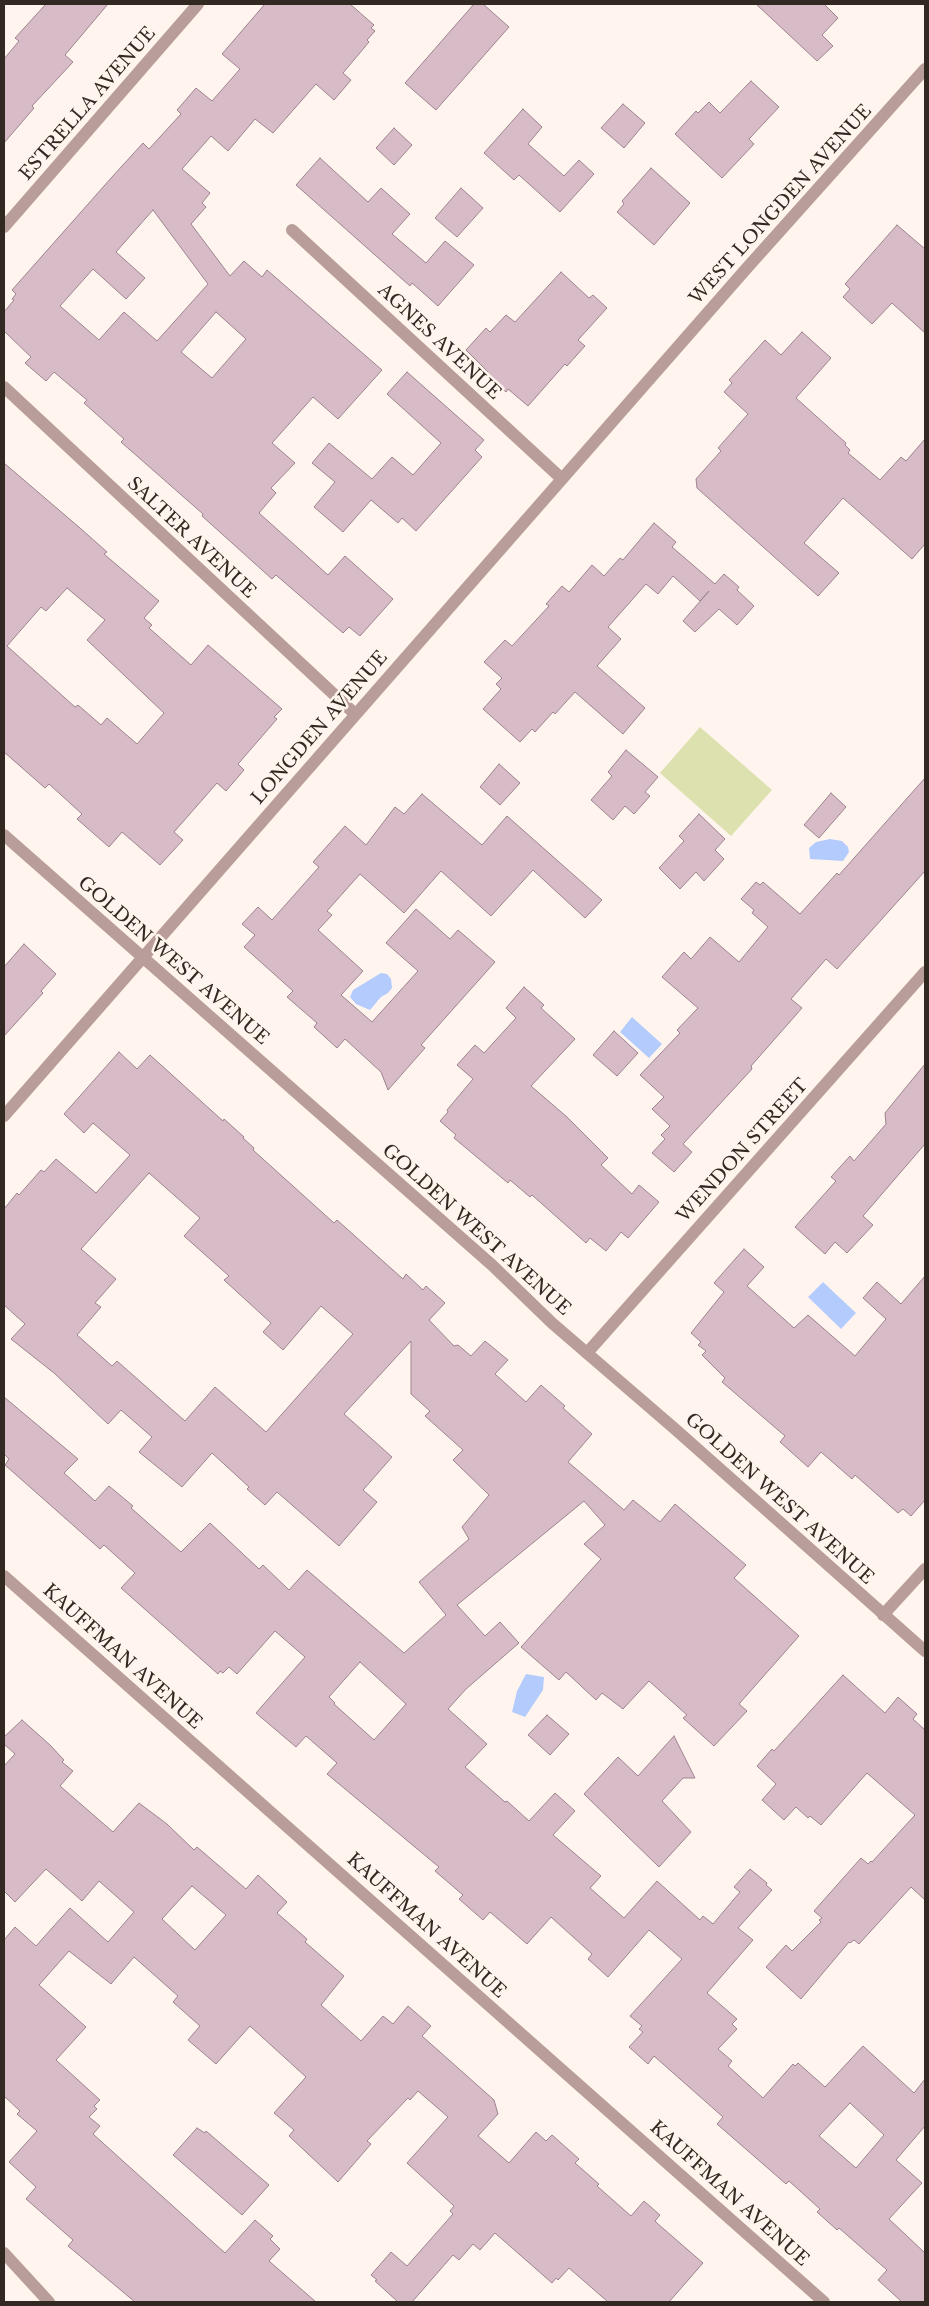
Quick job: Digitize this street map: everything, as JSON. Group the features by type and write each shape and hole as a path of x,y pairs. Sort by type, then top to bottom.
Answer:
{"street":[{"name":"ESTRELLA AVENUE","path":"4,227 198,4"},
{"name":"WEST LONGDEN AVENUE","path":"663,364 925,69"},
{"name":"AGNES AVENUE","path":"292,230 562,479"},
{"name":"LONGDEN AVENUE","path":"4,1116 663,364"},
{"name":"SALTER AVENUE","path":"4,387 355,714"},
{"name":"GOLDEN WEST AVENUE","path":"4,835 492,1265 552,1323 925,1651"},
{"name":"WENDON STREET","path":"587,1353 925,972"},
{"path":"883,1615 925,1569"},
{"name":"KAUFFMAN AVENUE","path":"4,1576 824,2302"},
{"path":"4,2253 49,2302"}],"green space":[{"path":"700,727 772,790 731,836 660,773"}],"water":[{"path":"830,839 842,841 848,847 849,852 843,861 810,859 809,848 816,842"},
{"path":"381,973 387,974 391,979 392,988 388,993 381,997 370,1010 356,1004 350,997 353,990"},
{"path":"632,1017 662,1044 649,1058 620,1032"},
{"path":"823,1282 856,1313 841,1329 808,1297"},
{"path":"526,1674 544,1677 543,1690 525,1717 512,1712 517,1691"}],"building":[{"path":"46,4 108,4 65,55 73,62 32,106 34,108 4,143 4,59 19,41 15,38"},
{"path":"265,4 350,4 374,25 371,28 375,31 367,40 369,42 343,73 351,80 334,100 316,84 273,133 255,119 228,151 211,136 182,169 210,193 202,203 206,207 191,224 230,276 244,261 262,277 267,270 382,370 338,419 313,397 272,443 295,463 271,488 276,493 259,513 328,575 345,556 393,599 360,636 349,627 343,633 276,575 272,579 202,516 203,514 121,442 124,439 84,403 87,400 54,372 46,381 25,363 31,357 4,331 4,312 14,300 12,299 16,294 12,290 112,177 143,143 149,149 181,114 177,110 196,88 212,101 240,69 222,54","holes":["153,210 208,284 157,341 124,312 99,340 60,306 93,269 126,299 145,278 116,252","216,312 246,339 212,378 181,352"]},
{"path":"474,4 483,4 509,27 436,110 405,83"},
{"path":"756,4 824,4 838,18 822,35 833,46 817,61"},
{"path":"751,81 779,107 749,139 754,144 722,178 675,134 696,111 698,113 709,102 720,113"},
{"path":"623,104 645,123 624,148 601,128"},
{"path":"523,109 542,127 528,144 564,176 579,160 594,174 560,212 519,175 514,180 484,153"},
{"path":"394,128 412,145 394,165 376,148"},
{"path":"320,158 368,202 381,188 410,214 392,234 426,263 445,241 474,265 438,306 412,283 410,286 296,185"},
{"path":"651,168 690,203 654,245 617,212 624,204 622,201"},
{"path":"461,188 483,208 457,237 435,218"},
{"path":"897,225 925,249 925,333 892,303 872,324 843,297 850,289 845,284"},
{"path":"561,272 589,298 593,295 607,308 578,340 585,346 567,366 565,364 528,406 508,389 506,392 485,374 488,372 466,350 486,328 490,332 506,315 515,322"},
{"path":"802,332 831,358 796,398 846,443 845,445 850,450 848,453 880,480 901,457 906,461 925,439 925,544 912,559 843,498 804,543 839,573 818,596 697,488 696,479 721,451 718,448 748,414 724,392 732,383 729,380 765,340 781,355"},
{"path":"407,372 484,440 475,450 482,457 416,531 402,518 398,523 371,500 343,532 314,507 335,482 312,463 329,443 372,479 392,457 413,475 441,443 387,394"},
{"path":"4,463 107,552 104,554 159,601 144,618 152,625 149,628 191,665 208,645 282,709 274,717 277,719 238,764 244,770 226,791 217,783 174,832 183,840 160,865 122,832 109,847 77,819 82,814 49,784 45,788 4,752","holes":["67,588 105,620 87,640 164,713 137,744 107,718 101,725 78,705 75,707 7,646 41,607 46,611"]},
{"path":"654,523 676,542 672,547 715,584 724,574 739,587 737,590 754,606 737,625 719,609 695,632 683,621 709,591 700,601 673,576 658,594 646,584 608,627 621,639 597,666 645,708 623,734 575,692 555,714 553,712 535,732 532,729 520,742 483,709 501,689 496,684 502,678 484,662 505,640 512,646 549,606 546,604 562,586 569,592 592,565 604,576 620,558 623,560"},
{"path":"626,750 658,777 645,792 650,796 634,814 625,806 613,820 591,800 612,776 608,772"},
{"path":"499,764 520,783 500,805 480,787"},
{"path":"925,778 925,871 837,969 826,959 791,999 802,1008 751,1066 752,1069 683,1144 692,1152 674,1172 652,1153 665,1139 661,1135 670,1126 652,1109 664,1097 640,1075 680,1033 677,1030 698,1008 662,977 684,952 691,959 710,937 739,962 768,927 752,913 754,910 741,899 756,882 760,885 763,882 800,914 837,873 839,875"},
{"path":"831,793 846,807 819,838 804,825"},
{"path":"422,794 482,845 507,816 602,900 585,918 533,870 491,916 441,871 404,913 360,874 327,911 332,915 318,930 363,971 341,995 372,1022 418,971 386,943 416,909 450,939 458,930 495,962 421,1045 425,1048 388,1090 381,1072 345,1039 337,1048 314,1027 317,1023 287,997 293,991 244,947 255,935 242,924 258,907 272,920 319,867 313,862 345,826 366,845 395,807 404,814"},
{"path":"699,814 725,839 715,850 724,859 704,881 696,872 680,889 659,868 684,841 679,836"},
{"path":"24,944 56,974 41,991 43,993 4,1036 4,967"},
{"path":"524,987 544,1005 541,1008 575,1039 531,1086 567,1117 608,1158 601,1165 632,1194 639,1185 659,1202 628,1238 621,1232 606,1251 590,1238 586,1243 532,1195 530,1197 510,1180 508,1183 454,1138 456,1135 440,1121 473,1079 457,1065 475,1045 484,1053 516,1018 506,1008"},
{"path":"614,1031 638,1053 617,1076 593,1055"},
{"path":"119,1052 137,1069 150,1055 223,1121 224,1119 244,1137 254,1148 253,1150 334,1223 337,1220 403,1279 406,1274 423,1290 426,1286 445,1303 429,1320 454,1346 458,1345 471,1356 485,1341 508,1360 495,1374 526,1402 541,1385 565,1406 563,1408 592,1434 568,1462 624,1510 633,1500 660,1522 675,1504 746,1565 734,1578 799,1636 739,1704 747,1711 714,1746 683,1718 687,1715 649,1681 623,1709 602,1693 596,1700 566,1672 559,1680 521,1647 601,1559 584,1544 605,1525 584,1501 457,1605 485,1636 500,1622 519,1643 466,1689 448,1709 487,1744 465,1767 505,1802 507,1801 529,1821 555,1793 575,1811 553,1835 601,1876 590,1888 624,1918 657,1881 700,1920 703,1916 713,1924 740,1892 734,1887 750,1869 767,1883 766,1885 772,1890 738,1928 753,1940 707,1993 737,2019 732,2024 737,2029 718,2049 732,2061 728,2066 763,2098 793,2064 795,2066 798,2063 825,2087 863,2046 914,2093 925,2079 925,2126 896,2160 922,2183 889,2219 925,2253 925,2302 902,2302 878,2280 887,2270 839,2228 837,2230 817,2212 820,2209 789,2181 786,2184 717,2124 723,2117 654,2056 648,2064 629,2047 643,2032 639,2029 642,2026 630,2016 682,1959 649,1930 608,1977 588,1959 592,1954 551,1917 527,1944 490,1912 483,1920 459,1899 463,1895 435,1871 439,1867 327,1774 337,1763 306,1736 296,1747 256,1713 305,1657 275,1631 237,1674 229,1667 223,1673 220,1671 218,1674 121,1588 135,1573 104,1545 100,1549 5,1465 9,1459 4,1454 4,1397 78,1459 64,1473 95,1501 109,1486 181,1552 210,1523 259,1569 263,1565 289,1590 307,1570 404,1653 446,1615 419,1582 469,1539 462,1527 489,1495 453,1460 463,1450 425,1416 430,1411 411,1394 411,1341 344,1414 392,1457 363,1490 377,1502 339,1546 277,1492 265,1505 247,1489 249,1487 212,1453 182,1487 139,1452 152,1437 121,1410 108,1424 54,1373 11,1339 25,1324 4,1305 4,1209 17,1193 19,1195 41,1170 44,1172 56,1159 96,1193 130,1155 93,1123 84,1133 64,1114","holes":["149,1173 200,1218 184,1236 229,1276 224,1280 271,1323 263,1332 283,1350 321,1306 353,1334 266,1432 215,1387 185,1421 117,1361 112,1366 77,1335 101,1307 95,1303 116,1279 81,1249","360,1662 406,1704 374,1740 334,1704 329,1697","850,2103 884,2135 856,2168 819,2136"]},
{"path":"925,1064 925,1144 863,1216 873,1225 847,1253 835,1242 825,1254 795,1227 836,1181 831,1177 850,1156 854,1161 886,1124 885,1113"},
{"path":"744,1249 764,1267 747,1286 794,1328 808,1315 855,1356 886,1319 863,1298 877,1282 901,1304 925,1276 925,1500 911,1516 903,1509 898,1513 855,1475 852,1479 821,1452 808,1467 780,1442 785,1436 722,1382 725,1378 702,1355 706,1351 698,1345 701,1342 691,1333 724,1292 714,1283"},
{"path":"843,1675 885,1713 898,1697 917,1714 913,1719 925,1730 925,1900 911,1887 859,1944 854,1940 849,1942 801,1999 766,1967 786,1945 792,1951 821,1922 819,1920 822,1918 814,1911 861,1858 868,1864 872,1862 915,1815 867,1773 821,1825 810,1816 808,1818 796,1807 784,1820 762,1800 776,1784 757,1766 772,1749 774,1751"},
{"path":"547,1715 569,1734 550,1755 528,1735"},
{"path":"22,1720 50,1745 64,1760 62,1762 73,1771 60,1786 113,1832 139,1803 167,1824 194,1850 197,1847 246,1889 258,1875 287,1902 277,1913 307,1939 305,1942 344,1976 321,2005 361,2041 383,2016 393,2024 408,2006 431,2026 422,2036 494,2100 498,2114 478,2136 509,2163 536,2132 546,2141 552,2135 579,2159 575,2163 599,2184 597,2186 631,2216 644,2201 660,2215 655,2221 703,2263 669,2302 608,2302 569,2268 558,2280 556,2278 552,2283 495,2233 480,2250 473,2244 459,2260 453,2255 412,2302 398,2302 371,2275 391,2252 407,2266 453,2214 450,2211 454,2206 407,2163 448,2117 418,2091 410,2100 408,2098 367,2141 371,2144 338,2182 289,2136 294,2130 274,2113 306,2077 250,2026 216,2064 188,2040 200,2026 173,2002 178,1996 134,1957 111,1984 69,1951 39,1985 86,2027 56,2060 100,2100 94,2106 97,2109 89,2117 100,2126 93,2134 225,2253 255,2220 273,2236 270,2239 280,2249 269,2261 316,2302 135,2302 68,2246 73,2240 26,2199 36,2187 9,2162 37,2131 17,2114 20,2111 4,2096 4,1940 15,1927 36,1946 70,1908 108,1942 134,1912 99,1881 82,1901 46,1869 15,1902 4,1891 4,1766 15,1754 4,1744 4,1737","holes":["192,1886 226,1915 195,1950 162,1919"]},
{"path":"674,1736 695,1778 683,1778 662,1801 691,1832 659,1867 584,1794 618,1757 638,1776"},
{"path":"197,2128 205,2133 206,2131 269,2185 242,2215 173,2155"}]}
